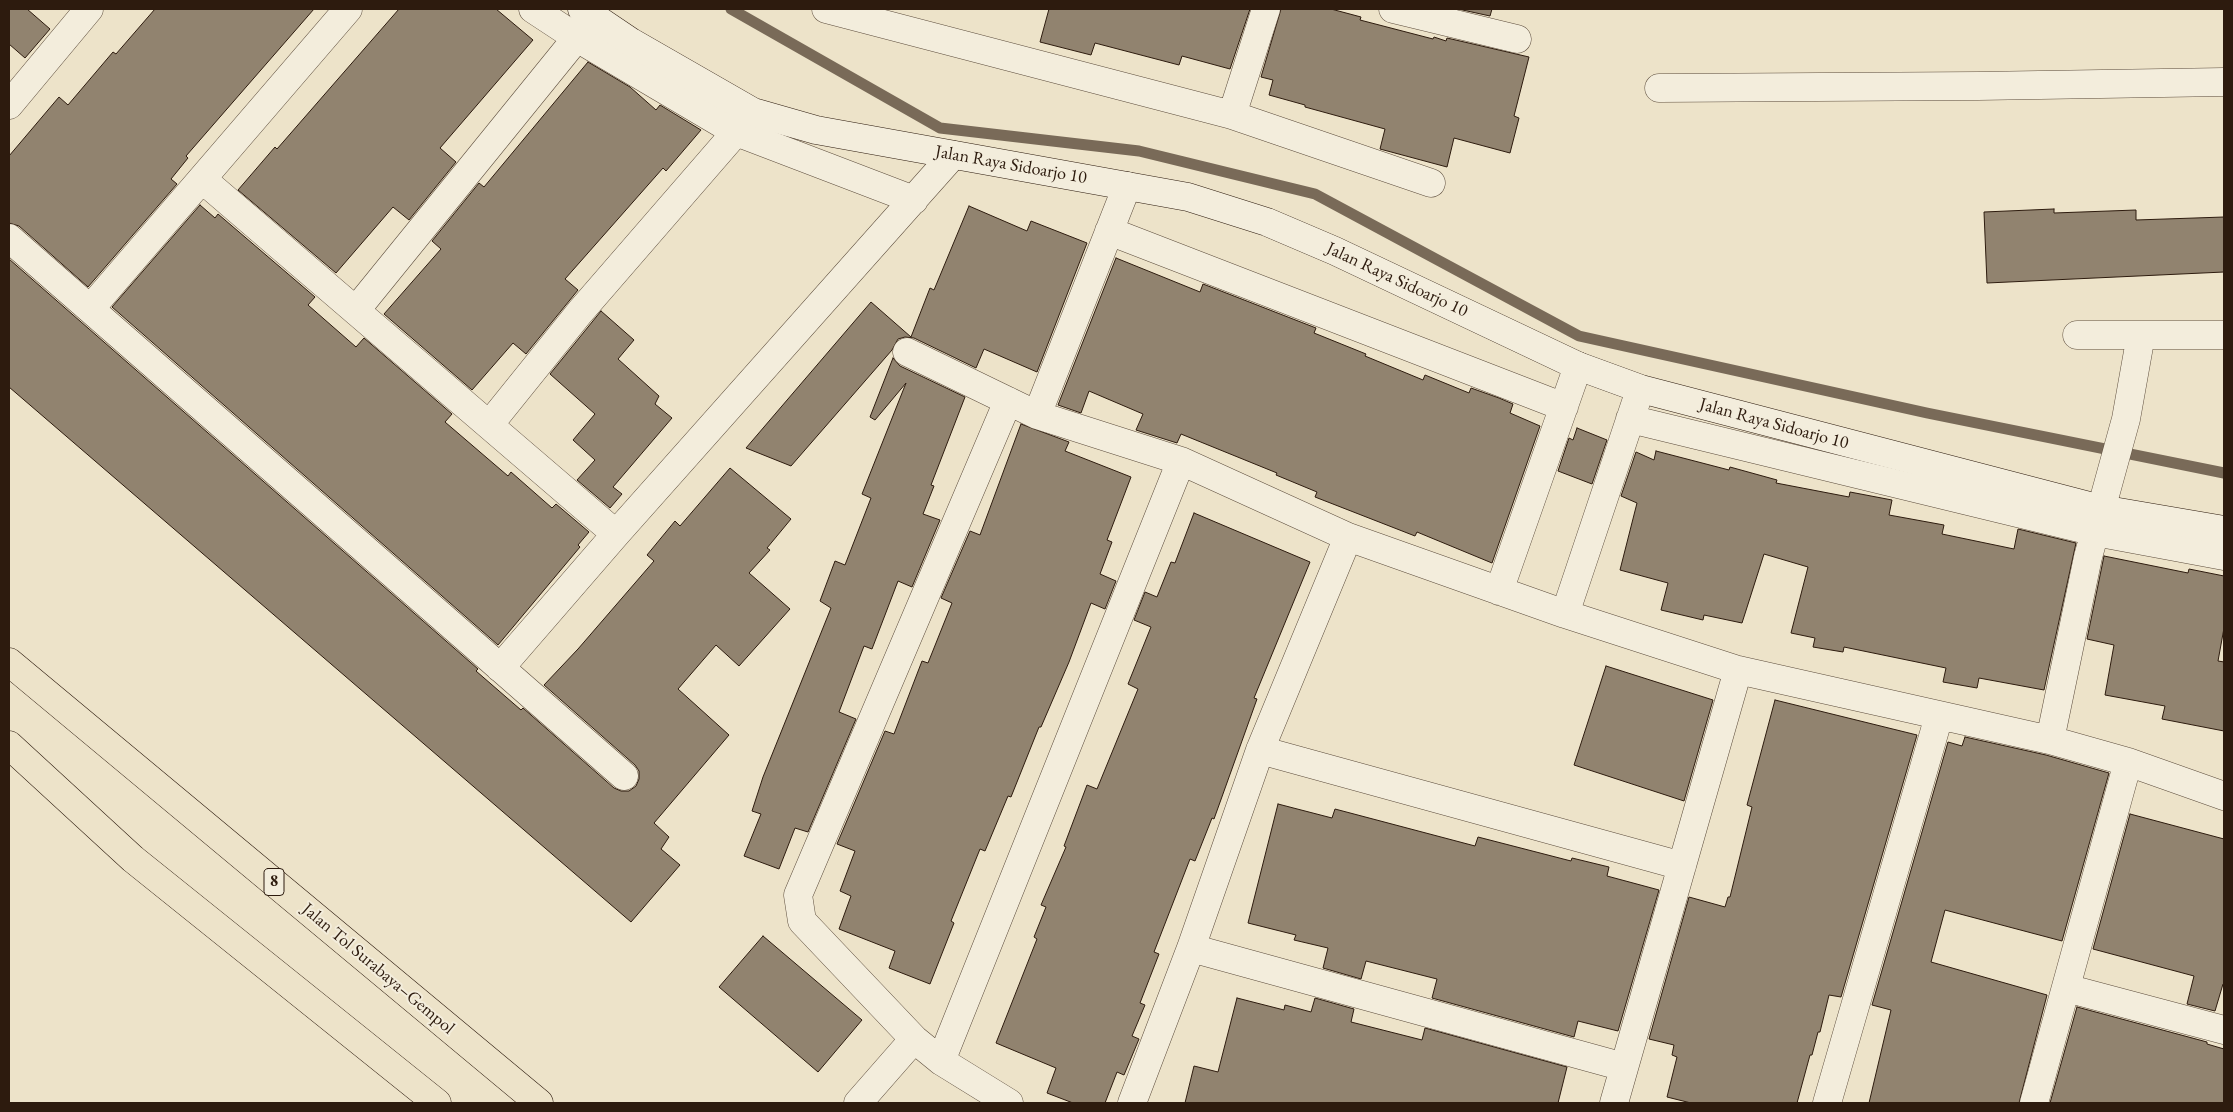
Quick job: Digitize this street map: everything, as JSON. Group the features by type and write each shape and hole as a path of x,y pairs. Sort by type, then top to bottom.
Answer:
{"highway":[{"name":"Jalan Tol Surabaya–Gempol","path":"9,662 539,1103"},
{"path":"9,745 133,859 437,1103"}],"street":[{"path":"9,105 89,9"},
{"path":"90,309 348,9"},
{"path":"533,9 577,38 736,132 914,200"},
{"path":"826,9 1232,115 1431,183"},
{"path":"1232,115 1266,9"},
{"path":"1393,9 1516,39"},
{"path":"356,310 577,38 588,13"},
{"name":"Jalan Raya Sidoarjo 10","path":"588,13 631,42 753,112 816,130 1188,197 1267,222 1335,251 1578,366 1641,389 2098,521 2224,530"},
{"path":"1659,88 2224,82"},
{"path":"489,425 580,312 736,132"},
{"path":"500,668 616,534 953,155"},
{"path":"202,179 616,534"},
{"path":"1037,415 1126,186"},
{"path":"1109,231 1564,406"},
{"path":"9,238 624,776"},
{"path":"2077,335 2224,335"},
{"path":"2050,740 2098,521 2126,419 2141,335"},
{"path":"907,352 1037,415 1181,461 1348,537 1565,614 1738,670 2050,740 2128,762 2224,796"},
{"path":"1499,590 1578,366"},
{"path":"1565,614 1641,389"},
{"path":"1008,401 798,895 802,922 914,1039 941,1061 1009,1103"},
{"path":"1630,419 2098,521 2224,556"},
{"path":"941,1061 1181,461"},
{"path":"1132,1103 1191,948 1260,750 1348,537"},
{"path":"1614,1103 1738,670"},
{"path":"1827,1103 1939,716"},
{"path":"1260,750 1682,866"},
{"path":"2034,1103 2128,762"},
{"path":"1191,948 1624,1067"},
{"path":"2066,988 2224,1030"},
{"path":"858,1103 914,1039"}],"building":[{"path":"9,9 27,9 50,29 25,58 9,44"},
{"path":"155,9 314,9 186,156 188,158 171,179 177,184 88,287 19,226 9,223 9,156 59,97 68,105 113,52 116,54"},
{"path":"399,9 496,9 533,40 440,148 456,162 409,220 393,207 336,273 238,190 275,147 277,149"},
{"path":"1049,9 1250,9 1230,69 1182,56 1179,65 1095,43 1091,55 1040,42"},
{"path":"1281,9 1331,9 1361,17 1360,20 1433,39 1434,37 1446,41 1447,38 1529,57 1514,116 1519,118 1510,153 1454,138 1447,167 1380,149 1385,129 1269,95 1273,80 1261,77"},
{"path":"1458,9 1492,9 1490,16"},
{"path":"588,62 630,87 656,110 660,105 701,130 666,171 663,168 565,279 578,290 526,354 513,343 472,390 384,314 441,249 432,241 479,183 484,187"},
{"path":"200,205 215,218 218,214 315,297 308,305 356,347 364,338 452,414 445,422 508,476 511,472 552,508 556,504 589,532 578,545 580,547 498,645 112,307"},
{"path":"969,206 1027,231 1031,221 1087,243 1037,372 984,349 976,368 914,338 905,337 898,339 892,350 791,466 746,448 871,302 911,337 930,288 934,290"},
{"path":"2054,209 2054,213 2136,210 2136,220 2224,217 2224,272 1987,283 1984,212"},
{"path":"1116,258 1200,292 1203,284 1316,328 1314,333 1423,380 1425,375 1469,393 1471,388 1513,404 1510,413 1540,426 1492,563 1417,532 1415,536 1315,497 1317,492 1276,475 1277,473 1181,434 1177,443 1136,430 1143,414 1089,391 1081,413 1058,405"},
{"path":"9,259 478,669 476,671 521,710 523,708 614,788 621,791 629,791 636,786 639,779 639,771 635,765 544,685 578,649 654,561 647,555 675,521 680,526 730,468 791,519 767,548 770,550 749,573 790,609 739,666 716,645 678,689 729,735 654,823 669,837 661,849 680,865 631,922 9,387"},
{"path":"601,311 634,340 618,359 659,396 655,404 672,418 613,487 622,494 610,508 577,480 595,460 573,440 595,414 550,374"},
{"path":"893,358 900,366 965,397 931,485 934,486 923,514 940,520 912,587 898,581 872,649 864,646 839,712 856,719 808,832 795,828 779,869 744,856 761,814 752,811 763,777 831,608 820,601 835,561 845,565 871,498 862,494 906,383 875,420 870,417"},
{"path":"1021,424 1069,442 1065,451 1131,477 1107,540 1112,542 1100,574 1116,581 1105,609 1091,603 1069,662 1041,727 1039,727 1011,797 1008,796 985,851 980,849 951,921 954,923 930,984 889,968 895,951 839,929 851,896 840,891 855,851 837,844 885,731 894,734 922,661 928,663 952,603 941,598 970,531 980,535"},
{"path":"1577,428 1607,440 1592,484 1558,471 1569,438 1573,440"},
{"path":"1656,451 1729,470 1730,467 1777,480 1776,483 1849,497 1850,492 1892,500 1889,515 1944,525 1942,534 2014,549 2018,529 2076,543 2044,690 1979,678 1977,688 1943,682 1946,668 1844,647 1843,652 1813,647 1815,638 1791,633 1808,567 1764,554 1742,623 1704,615 1703,620 1661,610 1668,583 1620,570 1637,503 1621,496 1636,452 1654,460"},
{"path":"1194,513 1310,562 1254,698 1257,699 1214,819 1212,818 1195,861 1190,859 1154,952 1159,954 1140,1003 1145,1005 1132,1036 1139,1039 1124,1075 1117,1072 1105,1103 1073,1103 1047,1093 1056,1068 996,1043 1037,939 1034,937 1046,907 1041,905 1066,847 1064,846 1087,785 1097,789 1138,689 1128,684 1151,627 1134,620 1145,592 1157,597 1171,562 1175,563"},
{"path":"2104,556 2188,573 2189,569 2224,576 2224,628 2218,661 2224,662 2224,731 2162,719 2165,706 2105,695 2114,645 2087,639"},
{"path":"1606,666 1713,700 1684,801 1574,765"},
{"path":"1775,700 1917,735 1841,997 1829,995 1820,1032 1818,1032 1812,1055 1810,1055 1797,1103 1691,1103 1667,1097 1677,1057 1672,1055 1674,1045 1649,1039 1689,897 1725,907 1728,897 1730,897 1752,807 1747,805"},
{"path":"1965,737 2046,755 2109,773 2062,941 1945,910 1931,962 2047,995 2019,1103 1869,1103 1891,1010 1872,1005 1948,742 1962,746"},
{"path":"1278,804 1332,818 1335,809 1475,846 1478,837 1571,861 1572,858 1609,867 1607,876 1659,890 1618,1031 1578,1021 1574,1037 1432,998 1437,979 1366,961 1361,979 1323,968 1328,948 1294,940 1296,935 1248,923"},
{"path":"2130,814 2224,839 2224,984 2215,1011 2187,1004 2194,976 2093,949"},
{"path":"763,936 862,1020 818,1072 719,987"},
{"path":"1237,998 1284,1010 1285,1005 1311,1012 1315,998 1354,1009 1351,1022 1422,1040 1425,1028 1567,1067 1558,1103 1185,1103 1194,1066 1218,1072"},
{"path":"2077,1007 2207,1042 2207,1044 2224,1049 2224,1103 2050,1103"}],"waterway":[{"path":"731,9 940,128 1139,151 1315,194 1579,336 1927,413 2224,473"}]}
